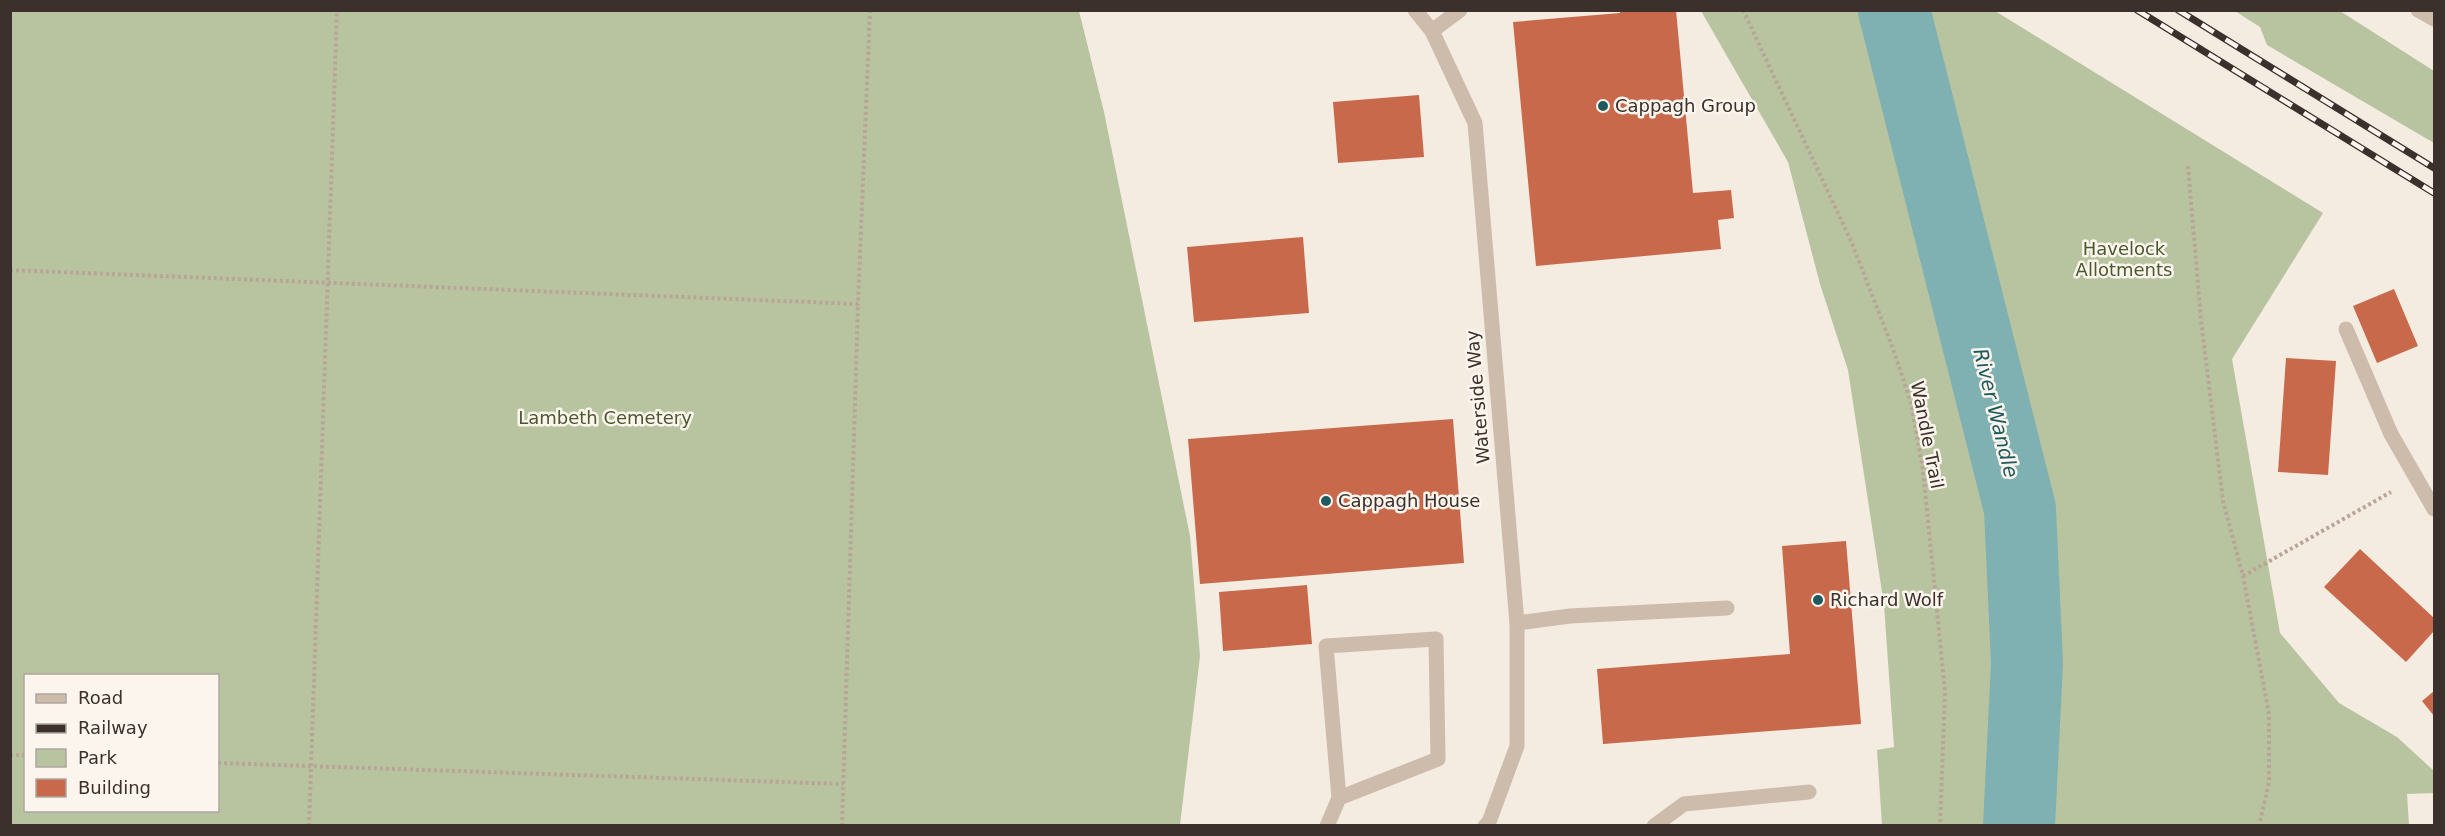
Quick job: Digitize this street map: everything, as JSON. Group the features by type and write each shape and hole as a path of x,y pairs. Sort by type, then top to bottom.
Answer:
{"street":[{"name":"Waterside Way","path":"1415,10 1432,31 1475,123 1517,623 1516,746 1489,824"},
{"path":"1432,31 1460,10"},
{"path":"2418,10 2434,19"},
{"path":"2346,329 2391,434 2434,509"},
{"path":"1517,623 1570,616 1727,608"},
{"path":"1327,825 1339,798 1326,646 1436,639 1438,759 1339,798"},
{"path":"1654,825 1684,804 1809,792"}],"path":[{"path":"309,825 337,10"},
{"path":"842,825 858,304 870,10"},
{"name":"Wandle Trail","path":"1743,10 1851,241 1892,346 1911,403 1923,470 1945,692 1940,825"},
{"path":"2188,166 2201,320 2223,501 2243,576 2269,714 2270,782 2259,825"},
{"path":"10,270 328,285 858,304"},
{"path":"2243,576 2416,478"},
{"path":"219,763 843,784"}],"green space":[{"name":"Lambeth Cemetery","path":"10,11 1079,11 1104,112 1190,536 1200,656 1180,825 11,825"},
{"name":"Havelock Allotments","path":"1701,11 1995,11 2323,213 2232,359 2280,633 2339,703 2397,737 2434,771 2434,793 2407,794 2409,825 1882,825 1877,750 1894,747 1884,605 1848,370 1820,284 1788,162"},
{"path":"2235,11 2340,11 2434,71 2434,143 2267,45 2260,27"}],"building":[{"name":"Cappagh Group","path":"1620,10 1676,10 1693,193 1731,190 1734,218 1718,220 1721,249 1536,266 1513,22 1620,13"},
{"path":"1419,95 1424,157 1338,163 1333,102"},
{"path":"1303,237 1309,313 1194,322 1187,247"},
{"path":"2394,289 2418,346 2377,363 2353,306"},
{"path":"2286,358 2336,361 2328,475 2278,472"},
{"name":"Cappagh House","path":"1453,419 1464,563 1200,584 1188,439"},
{"name":"Richard Wolf","path":"1846,541 1861,724 1603,744 1597,669 1790,654 1782,546"},
{"path":"2360,549 2434,618 2434,631 2406,662 2324,587"},
{"path":"1307,585 1312,644 1223,651 1219,592"},
{"path":"2434,691 2434,716 2422,701"}],"waterway":[{"name":"River Wandle","path":"1894,10 2020,509 2027,663 2019,826"}],"railway":[{"path":"2137,10 2434,193"},
{"path":"2178,10 2434,168"}],"place":[{"name":"Cappagh Group","path":"1603,106"},
{"name":"Cappagh House","path":"1326,501"},
{"name":"Richard Wolf","path":"1818,600"}]}
